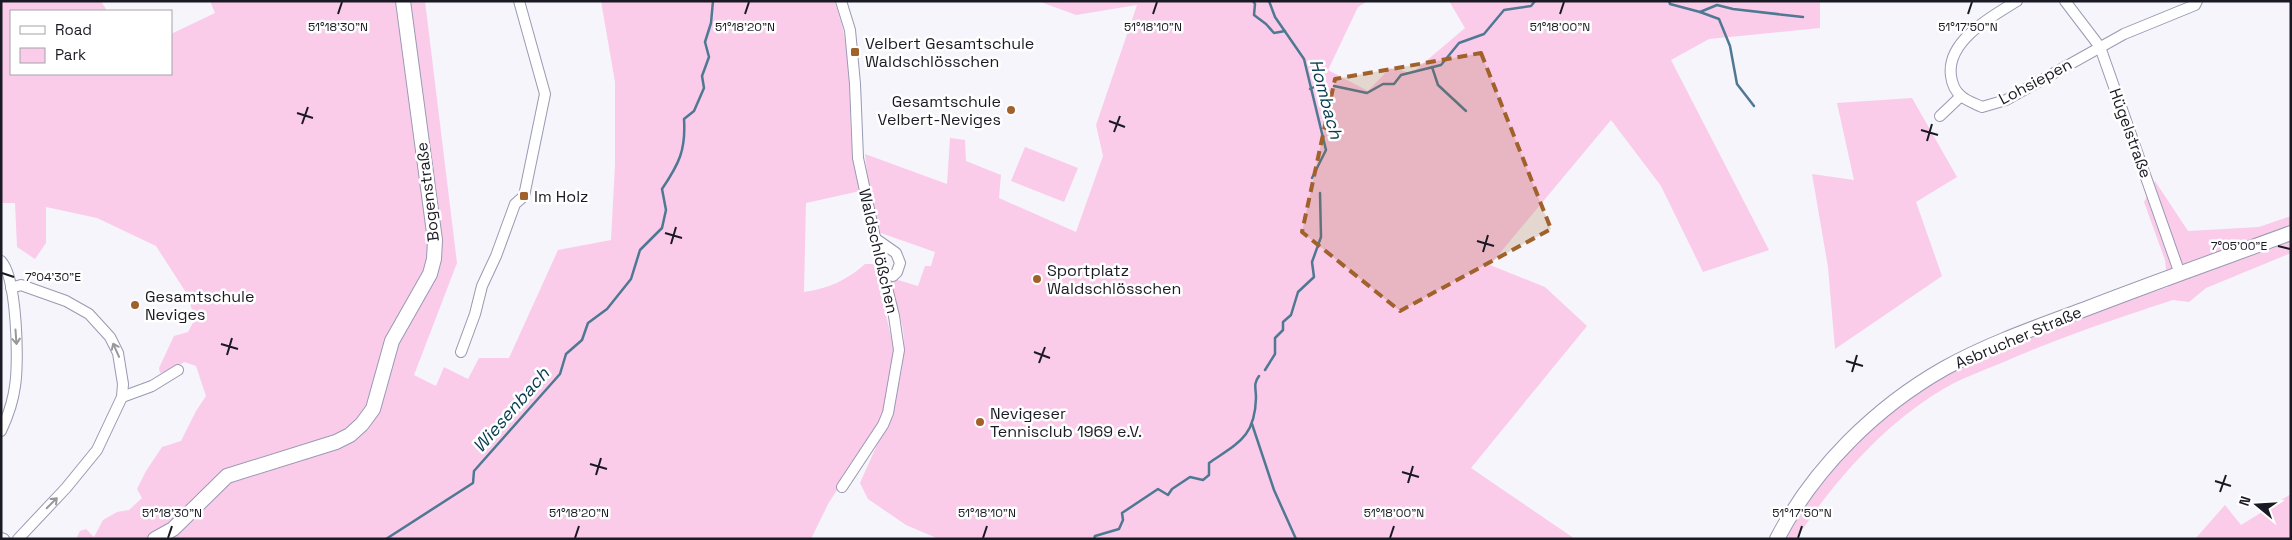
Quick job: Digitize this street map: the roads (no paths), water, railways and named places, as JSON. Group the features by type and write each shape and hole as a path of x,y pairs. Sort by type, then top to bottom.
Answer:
{"main road":[{"name":"Bogenstraße","path":"155,539 173,529 227,476 336,442 350,435 362,424 373,409 392,341 424,288 434,259 434,240 403,1"},
{"name":"Asbrucher Straße","path":"1777,539 1805,494 1843,448 1896,401 1921,383 1954,364 2003,341 2291,233"}],"street":[{"path":"461,352 475,314 482,286 496,256 515,204 524,196 545,94 519,1"},
{"name":"Waldschlößchen","path":"840,1 850,30 855,84 858,158 881,267 894,316 899,350 893,389 883,425 842,487"},
{"path":"1940,116 1961,96 1952,84 1949,67 1953,56 1967,37 1995,14 2017,1"},
{"name":"Hügelstraße","path":"2065,1 2100,47 2180,274"},
{"name":"Lohsiepen","path":"1961,96 1982,107 2006,100 2124,34 2195,5 2197,1"},
{"path":"876,239 896,254 900,264 893,276 888,275 881,267"},
{"path":"1,262 8,269 16,321 17,372 13,399 1,430"},
{"path":"11,288 21,285 81,308 110,337 118,353 122,371 122,397 96,450 66,488 18,539"},
{"path":"122,397 152,386 178,370"}],"waterway":[{"name":"Wiesenbach","path":"386,539 473,483 474,471 560,374 566,354 582,340 588,323 607,309 631,279 640,250 662,228 666,210 662,189 673,172 680,156 684,140 684,119 694,111 704,88 702,76 709,57 705,42 711,23 713,1"},
{"path":"1253,1 1255,4 1254,15 1274,33 1285,31"},
{"name":"Hombach","path":"1269,1 1275,17 1304,59 1326,150 1312,178"},
{"name":"Lohsiepen","path":"1334,86 1367,93 1383,84 1394,84 1401,75 1441,65 1459,43 1484,34 1504,10 1531,6 1535,1"},
{"name":"Lohsiepen","path":"1669,1 1670,4 1700,12 1717,5 1733,9 1803,17"},
{"name":"Lohsiepen","path":"1700,12 1719,19 1730,46 1737,84 1754,106"},
{"name":"Lohsiepen","path":"1432,67 1438,85 1466,111"},
{"name":"Hombach","path":"1310,89 1318,85"},
{"name":"Hombach","path":"1265,370 1275,354 1275,338 1283,330 1283,322 1291,315 1298,292 1314,277 1312,262 1321,237 1320,193"},
{"name":"Hombach","path":"1094,539 1095,536 1119,529 1123,520 1122,513 1158,489 1168,495 1172,489 1190,477 1203,480 1209,475 1209,463 1236,444 1248,430 1255,411 1255,384 1259,376"},
{"path":"1252,424 1274,490 1296,539"}],"place":[{"name":"Velbert Gesamtschule Waldschlösschen","path":"855,52"},
{"name":"Gesamtschule Velbert-Neviges","path":"1011,110"},
{"name":"Im Holz","path":"524,196"},
{"name":"Sportplatz Waldschlösschen","path":"1037,279"},
{"name":"Gesamtschule Neviges","path":"135,305"},
{"name":"Nevigeser Tennisclub 1969 e.V.","path":"980,422"}]}
